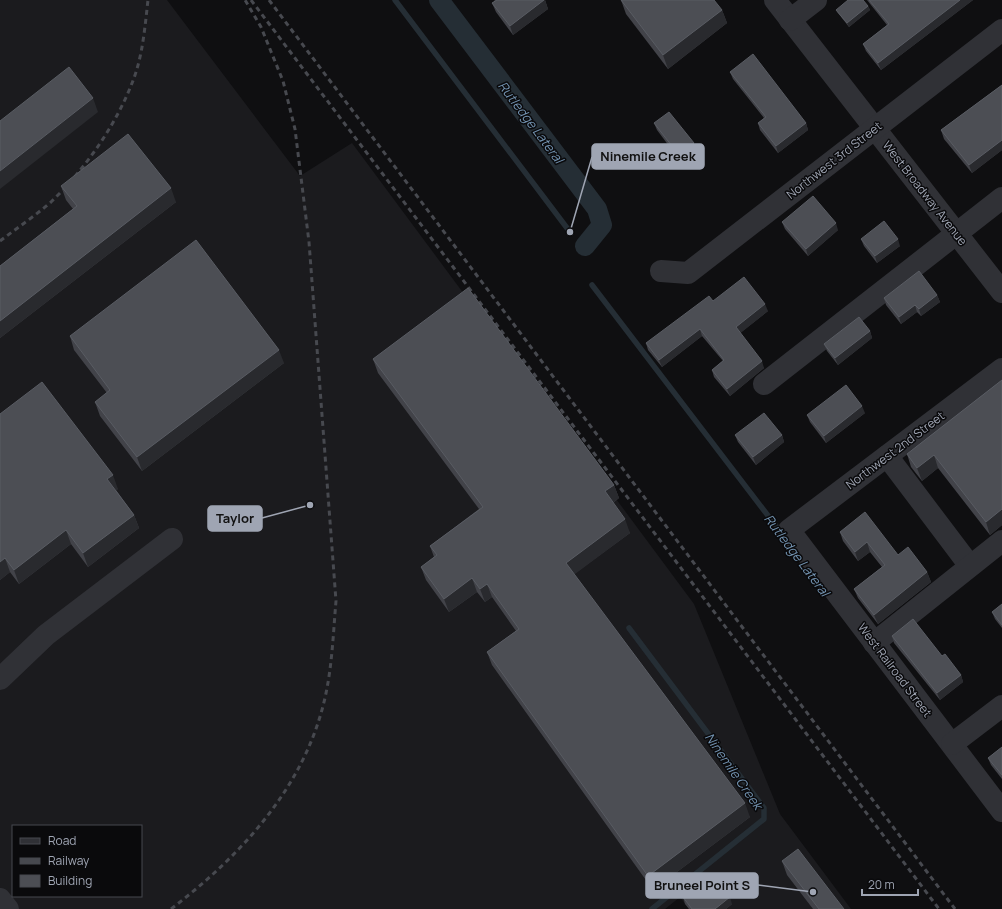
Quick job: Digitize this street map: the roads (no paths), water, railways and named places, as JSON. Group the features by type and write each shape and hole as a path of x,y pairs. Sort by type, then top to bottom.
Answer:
{"street":[{"name":"West Broadway Avenue","path":"775,0 1002,292"},
{"path":"790,20 816,0"},
{"name":"Northwest 3rd Street","path":"661,271 688,273 1002,30"},
{"path":"764,384 1002,198"},
{"name":"Northwest 2nd Street","path":"789,530 1002,369"},
{"path":"887,456 970,566"},
{"name":"West Railroad Street","path":"789,530 1002,810"},
{"path":"0,680 46,635 172,539"},
{"path":"874,643 1002,541"},
{"path":"952,744 1002,706"},
{"path":"0,899 8,909"}],"waterway":[{"name":"Ninemile Creek","path":"395,0 570,232"},
{"name":"Rutledge Lateral","path":"439,0 597,209 602,225 585,246"},
{"name":"Rutledge Lateral","path":"592,285 782,534"},
{"name":"Ninemile Creek","path":"629,628 764,808 764,819 652,909"}],"railway":[{"path":"0,241 45,207 64,189 88,160 119,112 134,78 140,59 148,0"},
{"path":"171,909 196,889 243,844 264,820 283,794 300,766 313,737 323,706 333,641 336,601 309,242 295,129 283,81 261,27 245,0"},
{"path":"251,0 939,909"},
{"path":"269,0 955,909"}],"place":[{"name":"Ninemile Creek","path":"570,232"},
{"name":"Taylor","path":"310,505"},
{"name":"Bruneel Point S","path":"813,892"}]}
